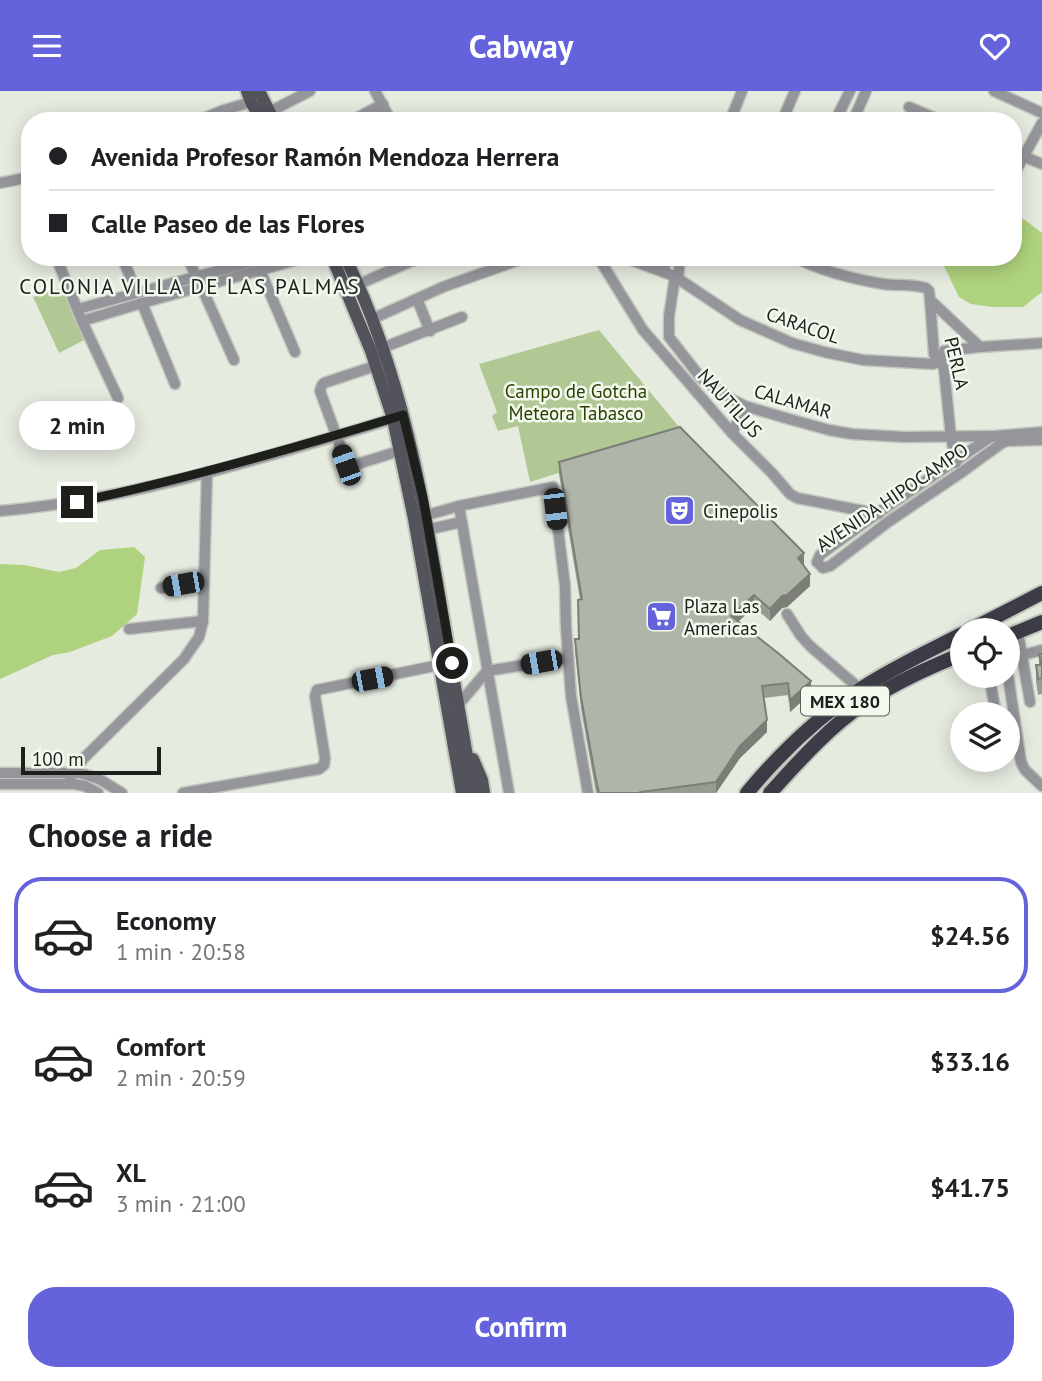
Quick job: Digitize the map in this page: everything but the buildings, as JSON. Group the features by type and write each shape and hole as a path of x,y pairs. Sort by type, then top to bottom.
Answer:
{"highway":[{"path":"995,618 1042,593"},
{"path":"1013,618 1015,608"},
{"path":"1020,630 1042,622"},
{"name":"MEX 180","path":"747,793 801,736 860,689 950,640"},
{"name":"MEX 180","path":"770,793 831,730 862,705 906,679 950,659"}],"main road":[{"path":"260,91 266,112"},
{"path":"249,97 263,112"},
{"path":"336,266 375,366 414,455 438,651 446,664 459,704 473,793"},
{"path":"349,266 382,348 398,417 399,451 421,523 446,664 462,793"},
{"path":"465,743 482,781 484,793"}],"street":[{"path":"277,112 310,91"},
{"path":"375,91 387,112"},
{"path":"734,112 742,91"},
{"path":"786,112 795,91"},
{"path":"840,112 850,91"},
{"path":"857,112 866,91"},
{"path":"994,91 1042,113"},
{"path":"219,112 249,97"},
{"path":"368,112 383,104"},
{"path":"909,107 921,112"},
{"path":"1022,160 1042,123"},
{"path":"1024,156 1042,165"},
{"path":"0,183 21,179"},
{"path":"60,266 118,398"},
{"path":"126,266 175,384"},
{"path":"191,266 195,282 234,360"},
{"path":"82,321 140,298 250,266"},
{"path":"263,266 295,352"},
{"path":"357,285 400,266"},
{"path":"372,319 443,287 502,266"},
{"name":"NAUTILUS","path":"604,266 643,330 732,433 795,497 878,513"},
{"name":"CARACOL","path":"648,266 677,278 740,320 775,337 808,348 863,360 933,364 940,362 944,351 980,347"},
{"path":"664,272 665,266"},
{"name":"CALAMAR","path":"679,266 670,309 669,337 701,378 728,397 745,406 852,434 890,437 995,436"},
{"path":"815,266 883,284 923,287 929,291 930,300 980,347 1042,343"},
{"path":"78,309 140,298"},
{"path":"417,299 430,331"},
{"name":"PERLA","path":"930,300 934,354 944,369 955,461 962,472"},
{"path":"382,348 462,317"},
{"path":"375,366 321,385 320,391 348,467 399,451"},
{"path":"732,433 745,406"},
{"path":"0,510 77,502 207,473 398,417"},
{"name":"AVENIDA HIPOCAMPO","path":"1042,432 989,438 878,513 820,555 817,562 823,568 830,566 888,522 1004,442 1042,440"},
{"path":"70,778 99,742 184,659 197,642 203,621 207,473"},
{"path":"421,523 459,506 553,488 565,586 571,696 588,793"},
{"path":"459,506 509,793"},
{"path":"878,513 888,522"},
{"path":"421,523 462,522"},
{"path":"161,588 204,580"},
{"path":"787,614 810,646 860,689"},
{"path":"129,629 203,621"},
{"path":"1022,655 1042,650"},
{"path":"1020,651 1030,702"},
{"path":"459,704 487,671 568,658"},
{"path":"183,793 319,769 324,765 325,758 315,696 317,690 446,664"},
{"path":"1020,758 1025,770 1042,786"},
{"path":"0,773 70,778 98,793"},
{"path":"0,784 94,777 122,793"}],"green space":[{"path":"62,288 81,322 86,339 59,353 33,297"},
{"name":"Campo de Gotcha Meteora Tabasco","path":"599,330 684,433 530,482 518,426 498,431 492,416 497,412 479,364"}],"shaded area":[{"path":"1022,219 1042,233 1042,292 1023,307 971,304 959,297 944,266 1022,266"},
{"path":"134,547 145,557 137,614 112,636 70,652 53,655 0,679 0,564 24,565 59,572 76,568 100,550"}],"place":[{"name":"Cinepolis","path":"680,511"},
{"name":"Plaza Las Americas","path":"661,617"}],"district":[{"name":"COLONIA VILLA DE LAS PALMAS","path":"190,286"}],"route":[{"path":"77,502 207,473 403,415 423,498 452,663"}]}
